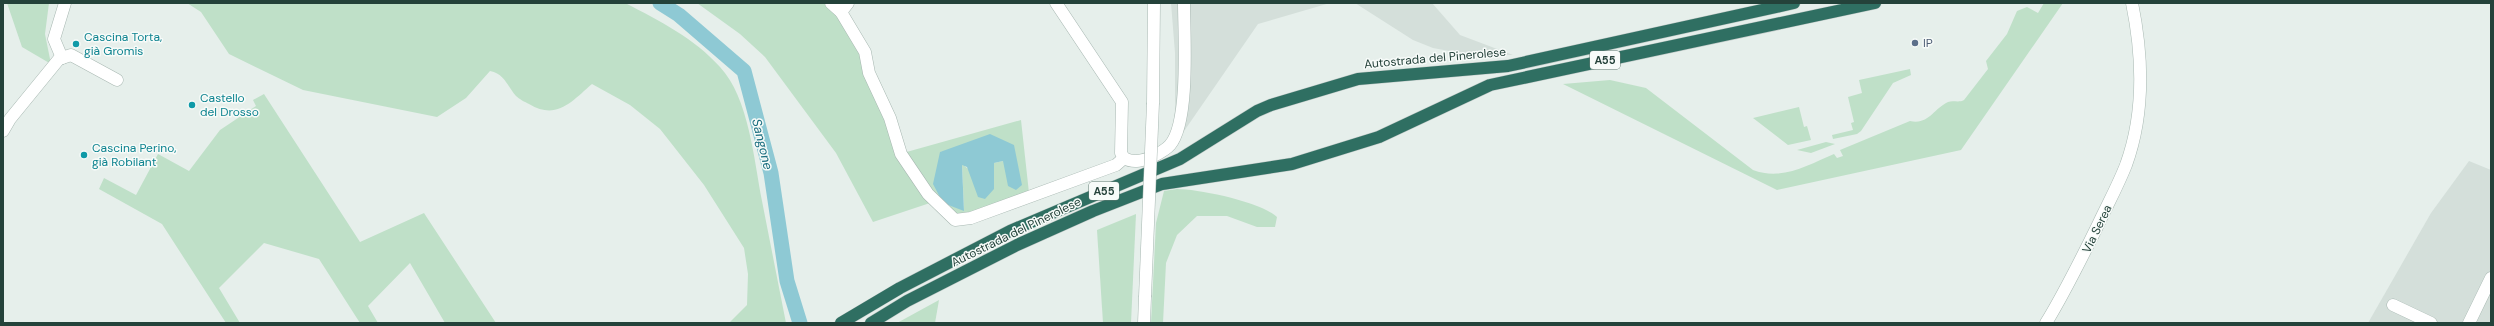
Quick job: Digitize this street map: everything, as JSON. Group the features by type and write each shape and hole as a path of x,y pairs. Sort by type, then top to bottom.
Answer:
{"highway":[{"name":"Autostrada del Pinerolese","path":"841,323 900,288 1010,231 1164,167 1257,111 1271,105 1358,79 1508,66 1794,3"},
{"name":"Autostrada del Pinerolese","path":"871,323 907,301 1017,245 1093,211 1162,184 1292,164 1379,137 1490,85 1875,3"}],"street":[{"path":"62,58 54,39 65,3"},
{"path":"831,3 845,8 865,52 869,73 890,118 901,154 928,194 955,220 971,218 1116,165 1124,158"},
{"path":"1056,3 1122,102 1120,148 1124,158"},
{"path":"1144,323 1154,103 1154,3"},
{"path":"1124,158 1137,162 1153,156 1170,144 1175,135 1182,109 1184,3"},
{"name":"Via Serea","path":"2046,323 2069,286 2112,200 2126,164 2135,128 2142,67 2139,36 2132,3"},
{"path":"3,131 59,59 71,55 117,80"},
{"path":"2469,323 2491,278"},
{"path":"2394,305 2431,323"}],"shaded area":[{"path":"1171,3 1330,3 1258,24 1171,150 1175,110 1175,53"},
{"path":"1355,3 1432,3 1460,35 1513,55 1465,54 1433,48 1413,40"},
{"path":"2469,161 2491,170 2491,323 2368,323 2431,213"}],"green space":[{"path":"7,3 49,3 45,34 51,64 22,47"},
{"path":"187,3 625,3 676,31 699,47 720,67 730,80 738,95 749,130 753,149 786,323 729,323 747,305 748,274 744,248 704,185 660,129 630,105 592,84 564,107 556,110 539,109 516,96 499,75 490,71 466,98 437,117 303,90 229,54 201,12"},
{"path":"697,3 845,3 846,21 882,104 933,202 873,222 836,153 765,57 740,34"},
{"path":"2044,3 2063,3 1961,150 1777,190 1563,84 1610,80 1646,88 1753,170 1774,174 1785,173 1805,167 1834,154 1837,158 1843,156 1840,150 1910,121 1922,121 1948,102 1964,100 1988,69 1986,61 2007,34 2017,11 2027,7 2038,13"},
{"path":"1910,69 1911,75 1893,83 1861,131 1857,134 1833,139 1832,135 1853,130 1851,123 1854,122 1848,97 1862,93 1859,80"},
{"path":"264,94 360,242 424,213 496,323 445,323 410,263 368,306 378,323 360,323 319,259 264,243 219,288 240,323 226,323 162,224 99,189 104,178 136,195 158,154 189,171 220,130 256,106 253,100"},
{"path":"1799,107 1804,127 1807,126 1811,140 1788,145 1753,118"},
{"path":"1021,120 1029,193 971,216 951,214 903,153","holes":["1014,145 1003,161 994,163 994,189 962,164 964,210 943,203 940,152"]},
{"path":"1826,142 1835,144 1811,153 1797,150"},
{"path":"1177,189 1200,191 1229,197 1258,206 1277,217 1275,227 1257,227 1227,216 1197,216 1177,235 1166,263 1163,323 1151,323 1156,223 1164,191"},
{"path":"1136,214 1131,323 1103,323 1097,230"},
{"path":"939,300 935,323 897,323"}],"water":[{"path":"990,134 1014,145 1022,185 1016,190 1008,186 1003,161 994,163 994,189 985,199 978,197 967,167 962,165 964,211 943,203 933,184 940,152"}],"waterway":[{"name":"Sangone","path":"660,3 679,15 744,71 771,173 787,281 800,323"}],"place":[{"name":"IP","path":"1915,43"},
{"name":"Cascina Torta, già Gromis","path":"76,44"},
{"name":"Castello del Drosso","path":"192,105"},
{"name":"Cascina Perino, già Robilant","path":"84,155"}]}
